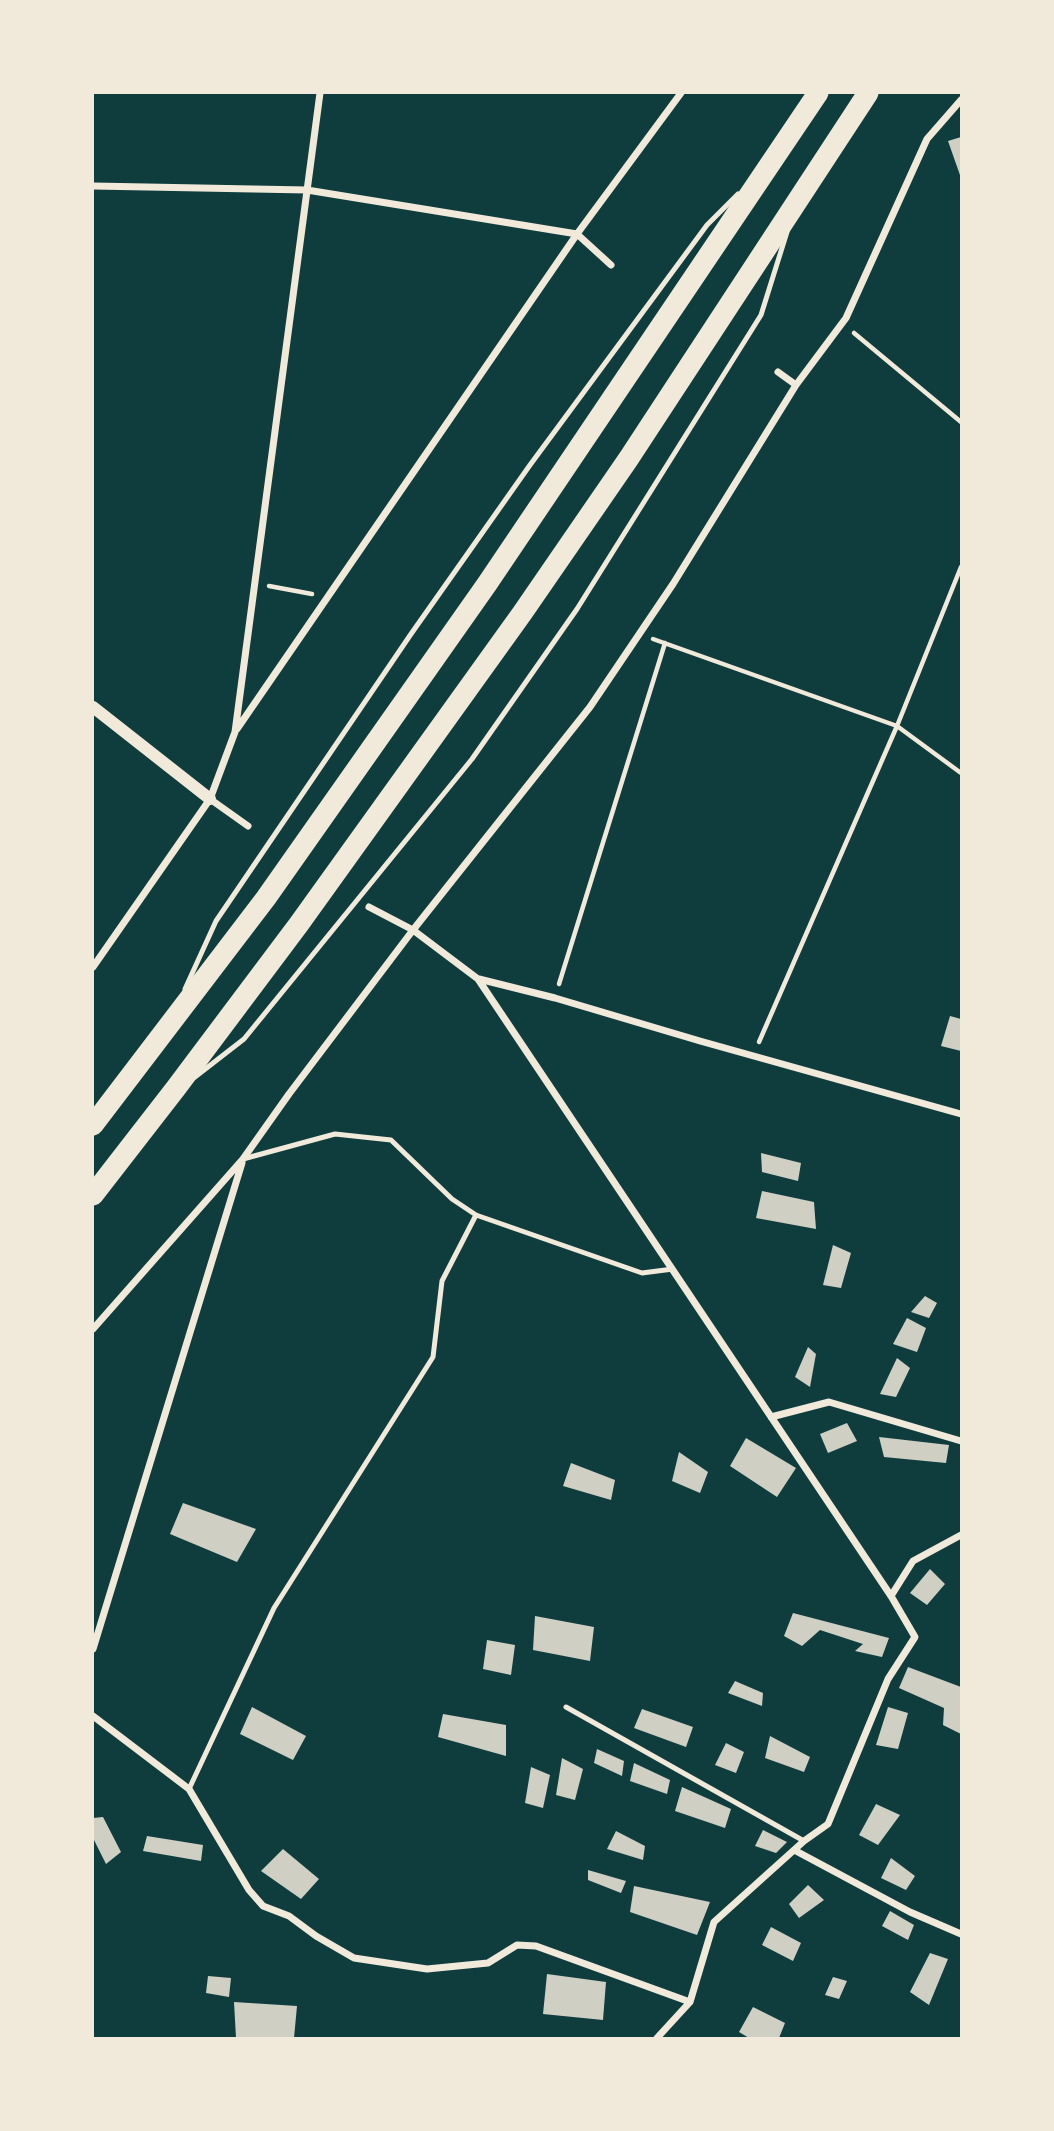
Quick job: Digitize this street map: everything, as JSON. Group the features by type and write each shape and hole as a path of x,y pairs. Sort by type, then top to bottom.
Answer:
{"highway":[{"path":"93,1125 266,898 487,584 818,93"},
{"path":"93,1195 299,924 523,612 629,458 868,93"}],"street":[{"path":"235,732 320,93"},
{"path":"93,967 209,799 235,732 577,234 681,93"},
{"path":"93,1329 243,1158 413,930 590,707 796,384 842,324 927,139 961,100"},
{"path":"93,186 307,190 577,234 611,265"},
{"path":"778,372 796,384"},
{"path":"93,707 209,799 248,826"},
{"path":"369,907 413,930 478,979 891,1596 915,1637 888,1679 828,1824 804,1841 714,1922 690,2003 657,2038"},
{"path":"478,979 555,998 961,1114"},
{"path":"93,1649 243,1158"},
{"path":"771,1417 829,1402 961,1441"},
{"path":"891,1596 913,1562 961,1535"},
{"path":"93,1716 189,1789 249,1890 263,1906 289,1916 316,1936 354,1958 427,1969 488,1963 517,1945 536,1946 690,2003"},
{"path":"796,1851 910,1912 961,1934"}],"lane":[{"path":"166,1030 216,921 411,634 530,465 707,225 775,157"},
{"path":"169,1098 244,1039 487,738 577,609 761,315 796,202"},
{"path":"243,1158 335,1134 391,1140 452,1199 476,1214 642,1273 673,1269"},
{"path":"189,1789 274,1608 433,1357 442,1281 476,1214"},
{"path":"566,1707 804,1841"}],"path":[{"path":"842,324 961,422"},
{"path":"753,1056 897,726 961,567"},
{"path":"255,583 326,597"},
{"path":"639,634 897,726 961,773"},
{"path":"555,998 665,643"}],"building":[{"path":"961,137 961,178 948,141"},
{"path":"950,1016 961,1019 961,1051 941,1046"},
{"path":"761,1153 801,1163 798,1181 762,1172"},
{"path":"762,1191 814,1202 816,1229 756,1218"},
{"path":"833,1245 851,1253 841,1288 823,1285"},
{"path":"925,1296 937,1303 929,1318 911,1312"},
{"path":"907,1318 926,1328 917,1352 893,1344"},
{"path":"808,1347 816,1354 810,1387 795,1377"},
{"path":"897,1358 910,1368 896,1397 880,1394"},
{"path":"847,1423 857,1441 828,1453 820,1434"},
{"path":"879,1437 949,1445 946,1463 884,1457"},
{"path":"746,1438 796,1468 777,1497 730,1466"},
{"path":"679,1452 708,1472 700,1493 672,1481"},
{"path":"571,1463 615,1480 611,1500 563,1486"},
{"path":"183,1503 256,1529 237,1562 170,1534"},
{"path":"930,1569 945,1584 927,1605 910,1593"},
{"path":"793,1613 889,1638 882,1657 855,1651 863,1644 820,1630 802,1646 784,1636"},
{"path":"535,1616 594,1627 590,1661 533,1650"},
{"path":"487,1640 515,1645 511,1675 483,1669"},
{"path":"908,1667 961,1687 961,1734 943,1725 944,1708 899,1688"},
{"path":"735,1681 763,1693 762,1706 728,1693"},
{"path":"252,1707 306,1736 293,1760 240,1734"},
{"path":"888,1707 908,1713 898,1749 876,1745"},
{"path":"642,1709 693,1727 686,1747 634,1728"},
{"path":"443,1714 506,1725 506,1756 438,1737"},
{"path":"770,1736 810,1757 804,1772 765,1758"},
{"path":"726,1743 744,1752 736,1773 715,1765"},
{"path":"597,1749 624,1761 622,1776 594,1763"},
{"path":"562,1758 583,1769 575,1800 556,1795"},
{"path":"634,1763 670,1780 667,1794 630,1781"},
{"path":"531,1767 550,1775 543,1808 525,1803"},
{"path":"682,1787 731,1809 725,1828 675,1811"},
{"path":"876,1804 900,1815 878,1845 859,1835"},
{"path":"103,1817 121,1852 106,1864 93,1838 93,1818"},
{"path":"763,1830 787,1842 776,1853 755,1846"},
{"path":"616,1831 645,1846 643,1860 607,1849"},
{"path":"147,1836 203,1845 201,1861 143,1851"},
{"path":"283,1849 319,1879 301,1899 261,1871"},
{"path":"891,1858 915,1876 906,1890 881,1878"},
{"path":"588,1870 626,1881 621,1893 588,1880"},
{"path":"808,1885 824,1900 799,1918 789,1904"},
{"path":"634,1886 710,1902 697,1935 630,1912"},
{"path":"890,1911 914,1925 908,1940 882,1926"},
{"path":"771,1927 801,1943 793,1961 762,1945"},
{"path":"930,1953 948,1959 929,2005 910,1992"},
{"path":"547,1974 606,1982 603,2020 543,2014"},
{"path":"208,1976 231,1978 229,1997 206,1993"},
{"path":"833,1977 847,1981 839,1999 825,1995"},
{"path":"234,2002 297,2006 294,2038 236,2038"},
{"path":"753,2007 785,2023 779,2038 749,2038 739,2032"}]}
